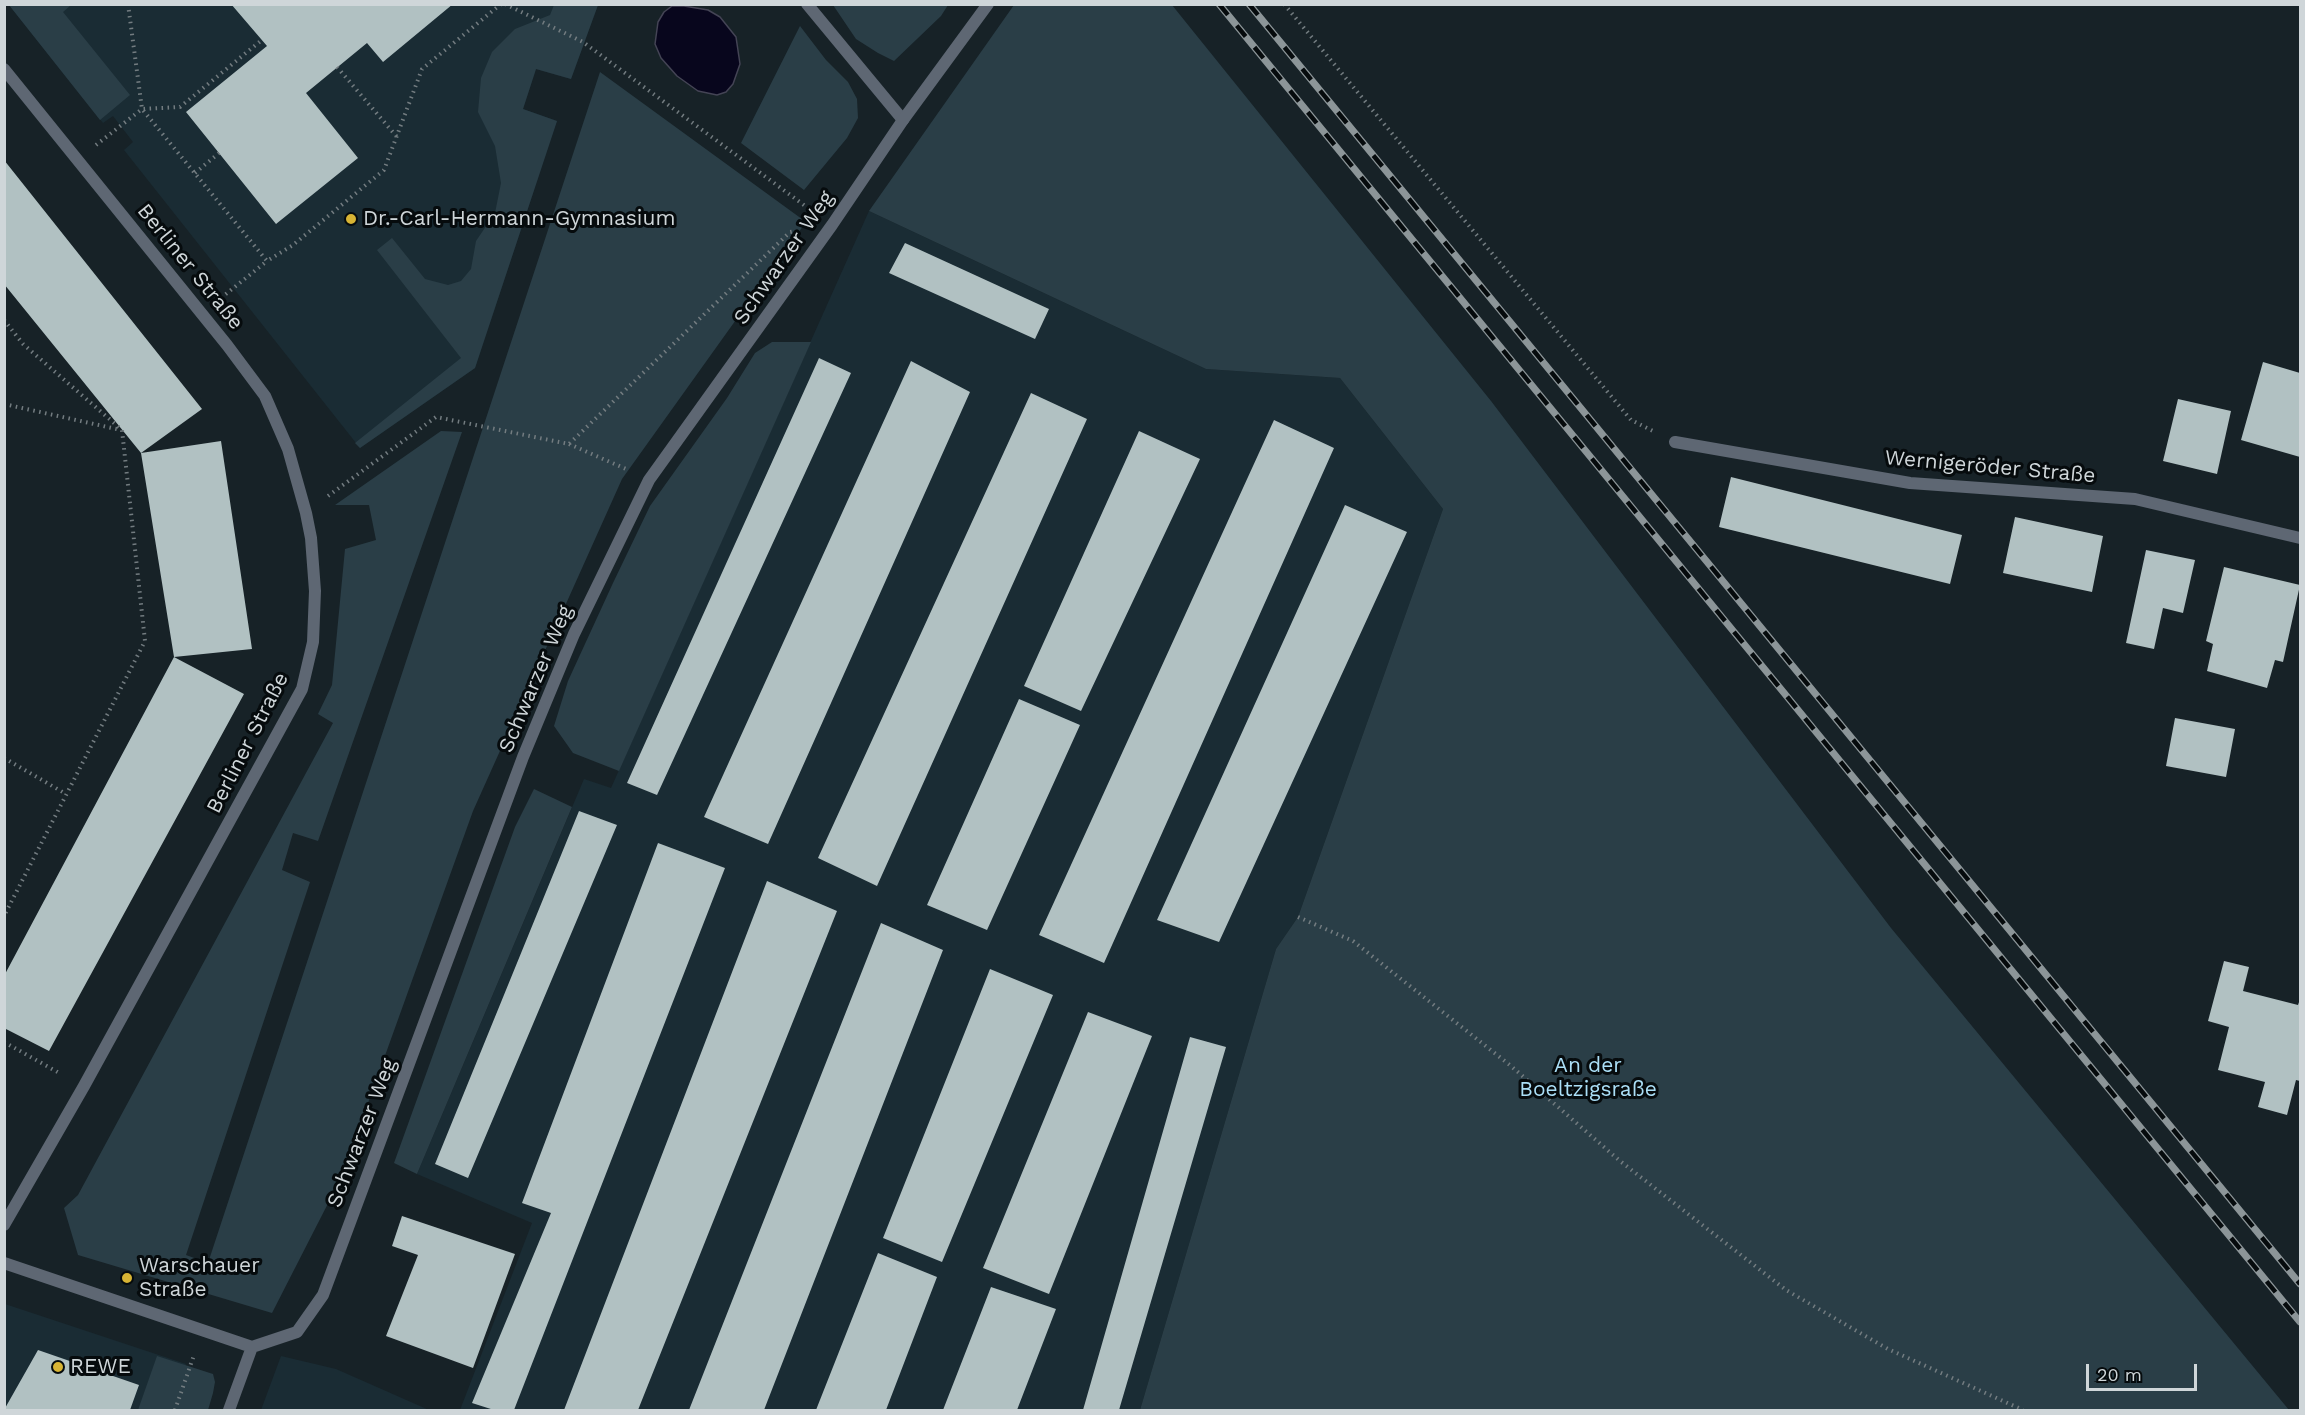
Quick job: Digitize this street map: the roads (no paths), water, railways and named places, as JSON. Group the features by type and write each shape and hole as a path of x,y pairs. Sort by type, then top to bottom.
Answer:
{"street":[{"path":"807,4 903,120"},
{"name":"Schwarzer Weg","path":"252,1347 297,1332 323,1294 523,757 574,634 650,480 832,225 903,120 988,4"},
{"name":"Berliner Straße","path":"4,69 202,314 264,396 288,449 306,513 315,591 313,642 302,689 84,1086 4,1225"},
{"name":"Wernigeröder Straße","path":"1675,441 1910,483 2135,499 2301,538"},
{"path":"4,1263 252,1347 229,1410"}],"railway":[{"path":"1219,4 2300,1322"},
{"path":"1249,4 2300,1284"}],"place":[{"name":"Dr.-Carl-Hermann-Gymnasium","path":"351,219"},
{"name":"Warschauer Straße","path":"127,1278"},
{"name":"REWE","path":"58,1367"}],"park label":[{"name":"An der Boeltzigsraße","path":"1588,1078"}]}
